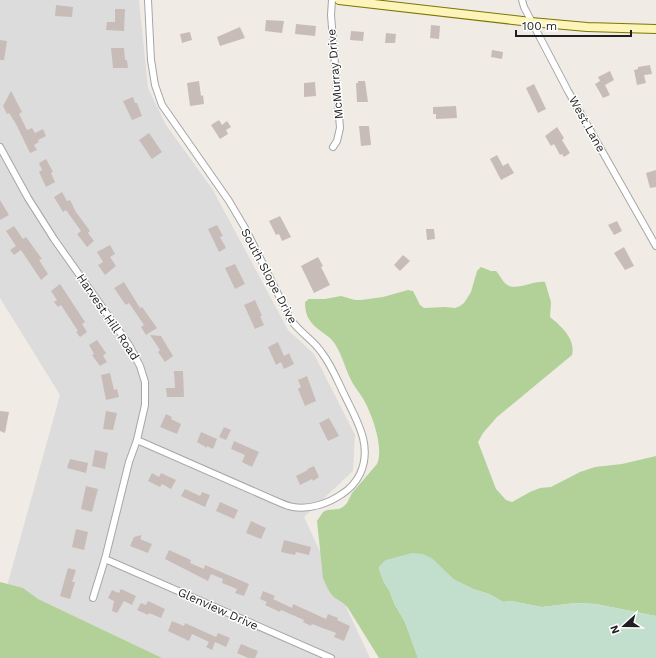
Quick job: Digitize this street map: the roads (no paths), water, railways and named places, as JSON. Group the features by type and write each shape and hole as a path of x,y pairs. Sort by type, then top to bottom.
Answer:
{"main road":[{"path":"339,0 532,22 587,27 656,29"}],"street":[{"name":"South Slope Drive","path":"137,440 276,501 294,507 307,507 322,504 337,498 349,490 357,480 366,456 360,426 322,352 297,329 291,320 229,201 162,105 155,85 151,60 148,0"},
{"name":"McMurray Drive","path":"332,0 331,15 340,128 337,141 333,147"},
{"name":"West Lane","path":"522,0 524,7 568,91 656,246"},
{"name":"Harvest Hill Road","path":"0,146 28,198 54,239 129,345 140,366 145,382 145,405 137,440 129,462 105,559 93,598"},
{"name":"Glenview Drive","path":"105,559 331,658"}]}
